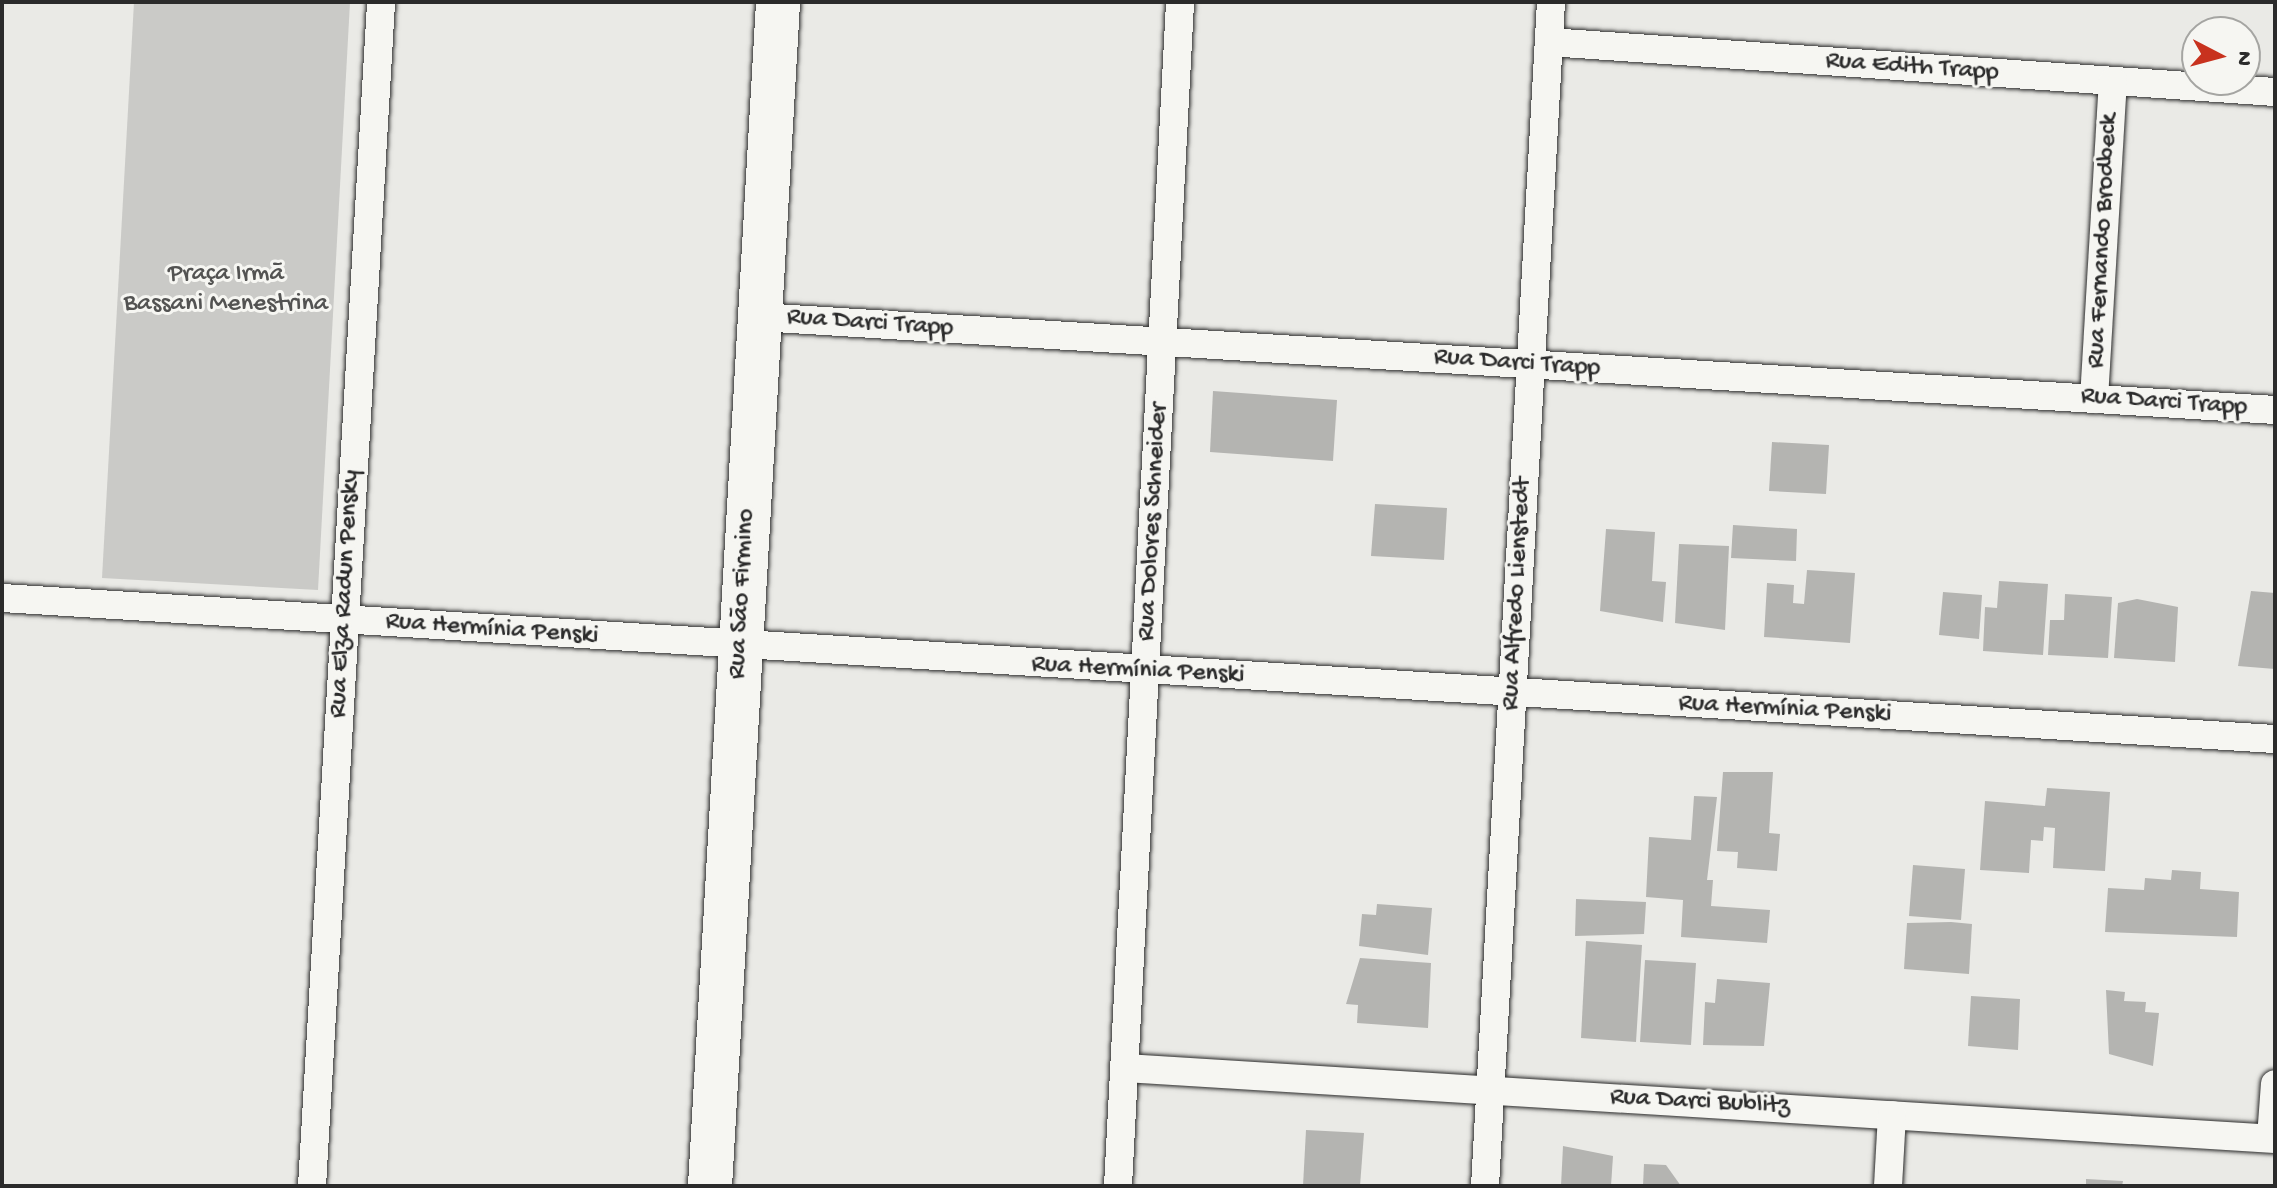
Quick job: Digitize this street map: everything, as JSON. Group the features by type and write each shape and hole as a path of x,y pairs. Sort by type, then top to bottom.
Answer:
{"main road":[{"name":"Rua São Firmino","path":"710,1186 778,2"}],"street":[{"name":"Rua Elza Radun Pensky","path":"312,1186 381,2"},
{"name":"Rua Dolores Schneider","path":"1118,1186 1180,2"},
{"name":"Rua Alfredo Lienstedt","path":"1485,1186 1551,2"},
{"name":"Rua Edith Trapp","path":"1549,42 2275,92"},
{"name":"Rua Fernando Brodbeck","path":"2094,399 2113,82"},
{"name":"Rua Darci Trapp","path":"759,317 2275,410"},
{"name":"Rua Hermínia Penski","path":"2,598 740,647 2275,739"},
{"name":"Rua Darci Bublitz","path":"1125,1068 2273,1138"},
{"path":"2273,1138 2275,1084"},
{"path":"1888,1186 1892,1115"}],"green space":[{"name":"Praça Irmã Bassani Menestrina","path":"134,2 350,2 318,590 102,578"}],"building":[{"path":"1213,391 1337,400 1333,461 1210,452"},
{"path":"1772,442 1829,445 1826,494 1769,491"},
{"path":"1375,504 1447,508 1444,560 1371,556"},
{"path":"1733,525 1797,529 1796,561 1731,558"},
{"path":"1606,529 1655,532 1652,581 1666,582 1663,622 1600,611"},
{"path":"1679,544 1729,546 1725,630 1675,623"},
{"path":"1807,570 1855,573 1850,643 1764,637 1767,583 1794,585 1793,603 1804,604"},
{"path":"1999,581 2048,584 2043,655 1983,651 1985,607 1997,608"},
{"path":"2251,591 2275,593 2275,669 2238,666"},
{"path":"1943,592 1982,595 1979,639 1939,635"},
{"path":"2065,594 2112,597 2108,658 2048,655 2050,620 2064,620"},
{"path":"2137,599 2178,607 2175,662 2114,658 2118,603"},
{"path":"1723,772 1773,772 1769,833 1780,834 1777,871 1737,868 1738,852 1717,851"},
{"path":"2047,788 2110,792 2105,871 2053,868 2055,828 2044,827 2043,841 2031,840 2029,873 1980,870 1985,801 2045,806"},
{"path":"1694,796 1717,797 1707,880 1713,880 1711,906 1770,910 1767,943 1681,937 1683,900 1646,897 1649,837 1691,840"},
{"path":"1913,865 1965,869 1961,920 1909,916"},
{"path":"2172,870 2201,872 2200,889 2239,892 2237,937 2105,932 2108,888 2144,890 2145,878 2171,880"},
{"path":"1576,899 1646,902 1644,934 1575,936"},
{"path":"1377,904 1432,908 1428,955 1359,946 1362,914 1376,915"},
{"path":"1907,923 1972,924 1969,974 1904,969"},
{"path":"1586,941 1642,945 1636,1042 1581,1038"},
{"path":"1360,958 1431,963 1428,1028 1357,1023 1358,1005 1346,1004"},
{"path":"1645,960 1696,963 1691,1045 1640,1042"},
{"path":"1717,979 1770,983 1764,1046 1703,1045 1705,1002 1715,1003"},
{"path":"2106,990 2125,992 2124,1001 2146,1002 2145,1012 2159,1013 2153,1066 2109,1054"},
{"path":"1971,996 2020,999 2018,1050 1968,1046"},
{"path":"1306,1130 1364,1133 1360,1186 1303,1186"},
{"path":"1563,1146 1613,1156 1611,1186 1561,1186"},
{"path":"1644,1164 1666,1165 1681,1186 1643,1186"},
{"path":"2086,1179 2123,1181 2122,1186 2086,1186"}]}
